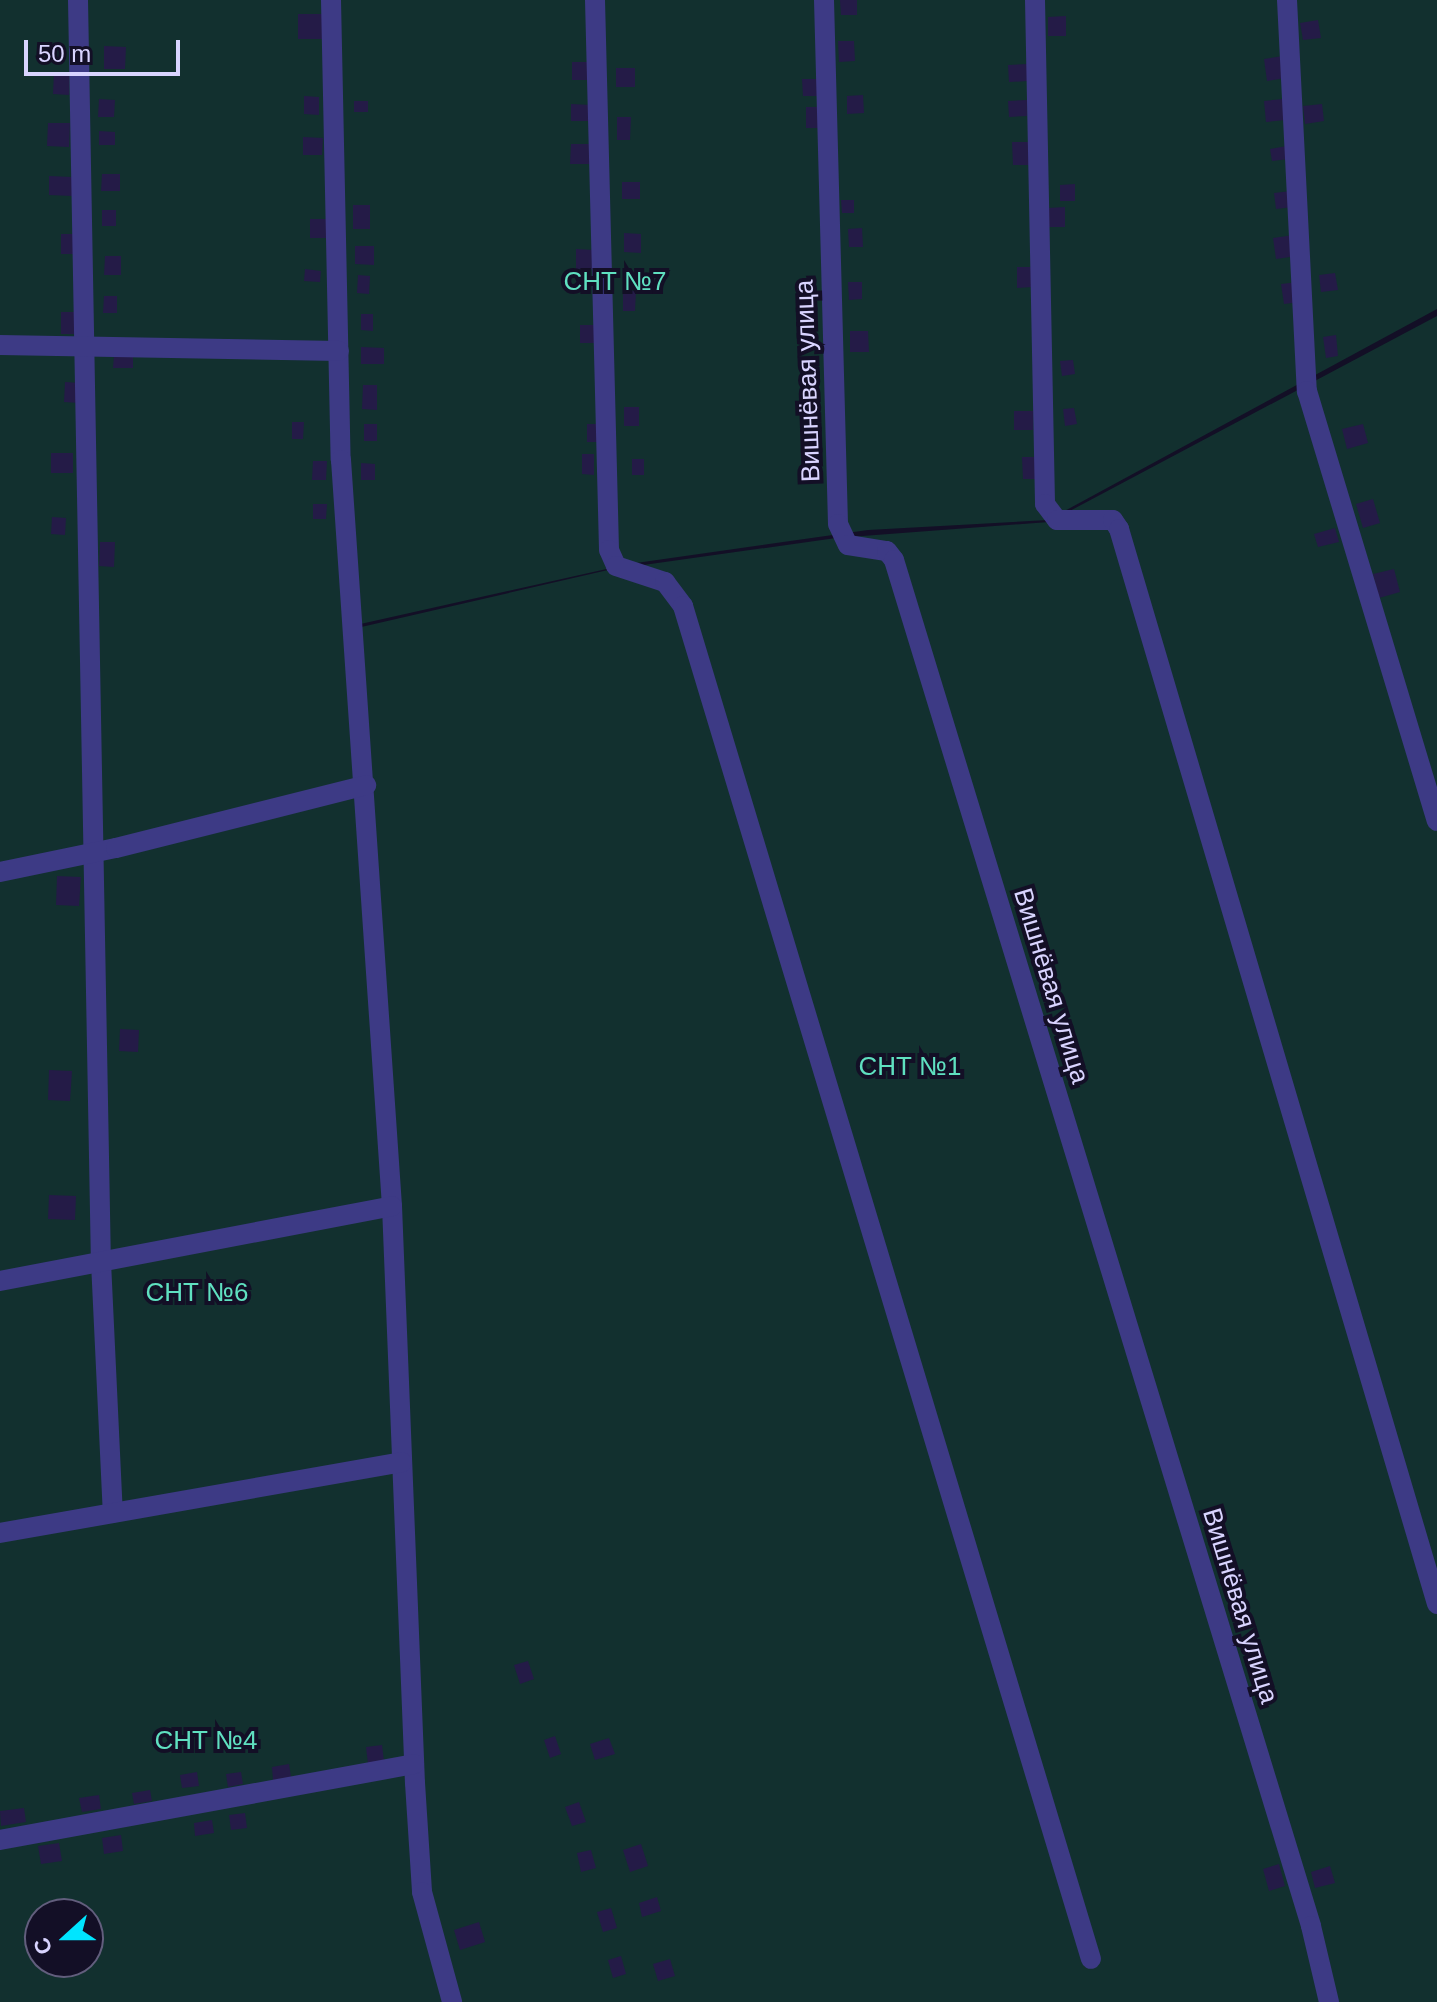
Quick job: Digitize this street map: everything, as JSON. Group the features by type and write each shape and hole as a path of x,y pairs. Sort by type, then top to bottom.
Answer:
{"street":[{"path":"78,0 101,1262 113,1513"},
{"path":"331,0 339,351 350,607 366,785 392,1206 414,1764 422,1892 452,2002"},
{"path":"595,0 609,550 616,566 665,582 683,606 1091,1959"},
{"name":"Вишнёвая улица","path":"824,0 838,524 848,545 887,551 894,560 1311,1926 1329,2002"},
{"path":"1035,0 1045,504 1057,520 1113,520 1119,529 1437,1604"},
{"path":"1287,0 1307,391 1437,821"},
{"path":"0,345 339,351"},
{"path":"0,872 93,853 366,785"},
{"path":"0,1281 392,1206"},
{"path":"0,1533 402,1462"},
{"path":"0,1840 414,1764"}],"green space":[{"path":"0,0 1437,0 1437,309 1048,520 868,530 629,564 356,625 357,628 608,570 836,538 1049,522 1437,316 1437,2002 0,2002"}],"building":[{"path":"840,0 857,0 857,15 841,15"},
{"path":"298,14 322,14 322,39 298,39"},
{"path":"1066,16 1066,36 1048,36 1048,17"},
{"path":"1318,20 1321,38 1303,40 1300,23"},
{"path":"838,41 854,41 855,61 839,62"},
{"path":"104,46 126,47 125,69 104,69"},
{"path":"1283,56 1286,78 1267,81 1264,59"},
{"path":"572,62 589,62 589,80 572,80"},
{"path":"1028,64 1028,81 1009,82 1008,65"},
{"path":"616,68 635,68 635,87 616,87"},
{"path":"54,72 69,72 69,95 53,94"},
{"path":"802,79 819,79 820,96 803,96"},
{"path":"863,95 864,113 847,114 847,96"},
{"path":"304,96 319,97 319,115 304,114"},
{"path":"99,99 115,100 114,117 98,117"},
{"path":"1283,99 1286,120 1266,122 1264,101"},
{"path":"1027,100 1027,116 1009,117 1008,101"},
{"path":"354,101 368,101 368,112 354,112"},
{"path":"571,104 591,105 590,121 571,121"},
{"path":"1322,104 1324,121 1305,124 1303,106"},
{"path":"806,107 820,107 820,128 806,128"},
{"path":"617,117 631,117 630,140 617,140"},
{"path":"48,123 70,123 69,147 47,146"},
{"path":"99,131 115,132 115,145 99,145"},
{"path":"303,137 323,138 322,155 303,155"},
{"path":"1012,142 1030,142 1031,165 1013,165"},
{"path":"571,144 592,144 591,164 570,164"},
{"path":"1287,146 1289,159 1272,161 1270,149"},
{"path":"102,174 120,174 120,191 101,191"},
{"path":"49,176 72,177 72,196 49,195"},
{"path":"622,182 640,182 640,199 622,199"},
{"path":"1075,184 1075,201 1060,201 1060,185"},
{"path":"1291,191 1293,207 1276,209 1274,193"},
{"path":"841,200 854,200 854,213 842,213"},
{"path":"353,205 370,205 370,229 353,229"},
{"path":"1065,207 1065,227 1049,227 1048,208"},
{"path":"102,210 116,210 116,226 102,226"},
{"path":"310,219 326,219 326,238 310,238"},
{"path":"862,228 863,247 849,247 848,229"},
{"path":"624,233 641,234 641,253 624,252"},
{"path":"61,234 78,234 78,254 61,254"},
{"path":"1294,235 1297,256 1276,259 1273,238"},
{"path":"355,246 374,246 374,265 355,264"},
{"path":"576,249 595,250 595,269 576,269"},
{"path":"105,256 121,256 121,275 104,275"},
{"path":"1017,267 1032,267 1032,287 1017,288"},
{"path":"305,269 321,271 320,282 304,281"},
{"path":"1335,273 1338,290 1321,292 1319,275"},
{"path":"358,275 370,276 369,294 357,293"},
{"path":"848,282 862,282 862,299 849,300"},
{"path":"1299,282 1301,302 1284,304 1281,284"},
{"path":"623,291 636,291 635,311 623,311"},
{"path":"104,296 117,296 117,313 103,313"},
{"path":"61,312 78,312 77,334 61,334"},
{"path":"361,314 373,314 373,331 361,330"},
{"path":"580,325 595,325 595,343 580,343"},
{"path":"850,331 868,331 869,352 850,352"},
{"path":"1336,335 1338,356 1326,358 1323,337"},
{"path":"361,347 384,348 384,364 361,364"},
{"path":"114,355 133,356 133,368 113,368"},
{"path":"1073,360 1075,374 1062,376 1060,361"},
{"path":"65,382 80,383 79,403 64,402"},
{"path":"363,385 377,385 377,410 362,409"},
{"path":"624,407 639,407 639,426 624,426"},
{"path":"1074,408 1077,424 1065,426 1063,409"},
{"path":"1014,411 1033,411 1033,430 1014,430"},
{"path":"292,422 304,422 303,439 292,439"},
{"path":"364,424 377,424 377,441 364,441"},
{"path":"587,424 604,424 604,442 587,442"},
{"path":"1363,424 1368,443 1347,449 1342,429"},
{"path":"51,453 73,453 73,473 51,473"},
{"path":"582,454 594,454 594,475 582,474"},
{"path":"1022,457 1035,457 1035,479 1023,479"},
{"path":"632,459 644,459 644,475 632,475"},
{"path":"313,461 327,461 326,480 312,480"},
{"path":"361,463 375,464 375,480 361,480"},
{"path":"1373,499 1380,523 1363,528 1356,504"},
{"path":"313,504 327,504 326,519 313,519"},
{"path":"52,517 66,518 65,535 51,534"},
{"path":"1335,528 1339,542 1318,547 1314,534"},
{"path":"100,542 115,542 114,567 99,566"},
{"path":"1394,569 1400,592 1379,598 1373,574"},
{"path":"57,876 81,877 79,906 56,905"},
{"path":"120,1029 139,1030 138,1052 119,1051"},
{"path":"49,1070 72,1071 70,1101 48,1100"},
{"path":"49,1195 76,1196 75,1220 48,1219"},
{"path":"528,1661 534,1679 520,1684 514,1665"},
{"path":"555,1736 561,1754 550,1758 544,1740"},
{"path":"609,1738 615,1754 595,1760 590,1744"},
{"path":"382,1745 384,1761 368,1764 366,1747"},
{"path":"289,1764 291,1777 273,1780 272,1767"},
{"path":"197,1772 199,1786 182,1788 180,1775"},
{"path":"241,1772 243,1784 228,1787 226,1774"},
{"path":"150,1790 152,1801 134,1804 132,1793"},
{"path":"99,1795 101,1809 82,1812 79,1798"},
{"path":"579,1802 586,1822 572,1826 565,1807"},
{"path":"24,1808 26,1822 1,1826 0,1811"},
{"path":"245,1813 247,1828 231,1830 229,1815"},
{"path":"212,1820 214,1833 195,1836 194,1823"},
{"path":"121,1835 123,1851 104,1854 102,1838"},
{"path":"59,1843 62,1861 41,1864 38,1846"},
{"path":"641,1844 648,1866 630,1872 623,1850"},
{"path":"591,1850 596,1868 581,1872 577,1853"},
{"path":"1279,1864 1285,1886 1269,1891 1263,1869"},
{"path":"1330,1866 1335,1883 1315,1888 1311,1872"},
{"path":"657,1897 661,1911 642,1917 639,1903"},
{"path":"611,1908 617,1928 603,1932 597,1912"},
{"path":"479,1922 485,1942 460,1950 454,1930"},
{"path":"621,1956 626,1974 613,1978 608,1960"},
{"path":"670,1959 675,1976 658,1981 653,1964"}],"park label":[{"name":"СНТ №7","path":"615,282"},
{"name":"СНТ №1","path":"910,1067"},
{"name":"СНТ №6","path":"197,1293"},
{"name":"СНТ №4","path":"206,1741"}]}
